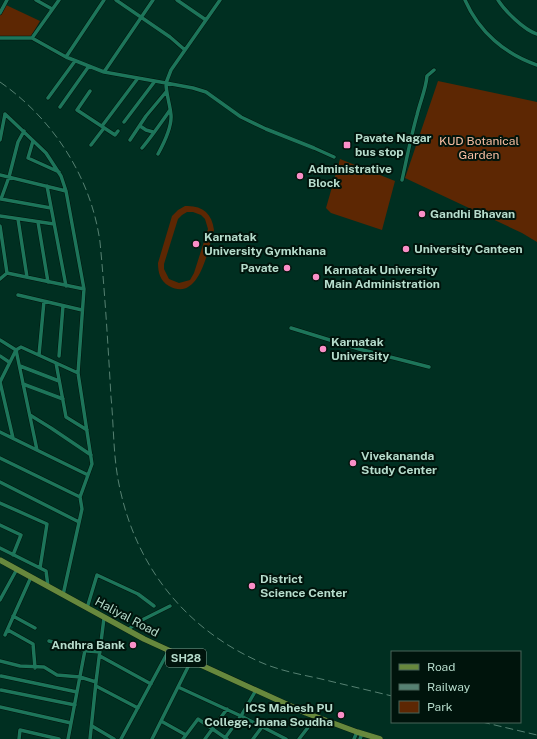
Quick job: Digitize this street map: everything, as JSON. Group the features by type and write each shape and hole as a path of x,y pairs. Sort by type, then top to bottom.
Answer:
{"main road":[{"name":"Haliyal Road","path":"0,560 127,631 316,717 363,736 380,739"}],"street":[{"path":"0,13 7,0"},
{"path":"36,0 52,10"},
{"path":"32,38 59,0"},
{"path":"66,57 104,0"},
{"path":"116,0 170,37 185,50"},
{"path":"104,72 153,0"},
{"path":"177,0 206,20"},
{"path":"158,154 166,140 172,120 166,92 166,83 171,70 220,0"},
{"path":"465,0 469,10 482,29 497,44 519,58 537,65"},
{"path":"498,0 522,25 537,34"},
{"path":"0,38 32,38 66,57 104,72 193,88 206,92 248,120 334,157"},
{"path":"48,98 75,61"},
{"path":"60,107 89,66"},
{"path":"402,180 413,130 427,84 427,76 434,70"},
{"path":"91,145 138,78"},
{"path":"124,122 155,81"},
{"path":"90,91 77,110 115,135 118,131"},
{"path":"130,140 146,116 166,92"},
{"path":"142,148 154,132 159,128 170,110"},
{"path":"0,140 5,114 34,140 46,153 60,173 66,191 84,289 78,372 92,464 80,497 82,509 63,595"},
{"path":"140,126 146,130 154,132"},
{"path":"0,204 0,199 9,177 18,142 24,131"},
{"path":"34,140 28,158 60,173"},
{"path":"0,175 66,191"},
{"path":"47,186 66,286"},
{"path":"0,199 51,208"},
{"path":"0,216 54,224"},
{"path":"18,219 27,277"},
{"path":"38,222 48,282"},
{"path":"0,226 7,272"},
{"path":"7,272 84,289"},
{"path":"0,279 7,272"},
{"path":"18,295 82,310"},
{"path":"39,355 44,301"},
{"path":"59,356 63,306"},
{"path":"291,328 359,349 429,367"},
{"path":"0,340 16,350 37,450"},
{"path":"13,438 0,382 16,350 21,347 78,372"},
{"path":"0,356 10,362"},
{"path":"56,362 66,417 87,430"},
{"path":"20,366 59,381"},
{"path":"23,384 63,399"},
{"path":"30,416 51,428 91,455"},
{"path":"0,432 88,475"},
{"path":"0,458 80,497"},
{"path":"0,482 79,522"},
{"path":"0,503 47,524 40,568"},
{"path":"0,525 21,534 13,555"},
{"path":"0,548 46,571 48,586"},
{"path":"0,600 17,569"},
{"path":"87,608 96,575 138,594 154,606"},
{"path":"5,635 31,577"},
{"path":"127,631 136,623 170,606"},
{"path":"14,616 35,628"},
{"path":"90,739 104,618"},
{"path":"8,630 33,644 35,668"},
{"path":"49,641 100,654 151,684"},
{"path":"68,739 85,650"},
{"path":"121,739 168,650"},
{"path":"0,661 20,666 35,668 44,667 58,675 80,677 96,684 138,708"},
{"path":"152,739 191,661"},
{"path":"1,676 77,692"},
{"path":"178,687 227,709 286,739"},
{"path":"1,690 75,705"},
{"path":"183,739 198,719 225,739 241,716 256,690"},
{"path":"0,707 71,722"},
{"path":"205,739 227,709"},
{"path":"299,739 316,717"},
{"path":"161,721 186,735"},
{"path":"92,726 114,739"},
{"path":"253,739 262,727"},
{"path":"18,739 20,730 59,739"},
{"path":"354,739 363,736"}],"green space":[{"path":"6,5 40,21 31,36 0,36 0,15"},
{"name":"KUD Botanical Garden","path":"438,81 537,102 537,242 522,233 405,178"},
{"path":"340,159 395,181 382,230 331,213 326,208"},
{"path":"185,206 191,206 205,211 211,219 214,230 201,271 188,287 180,289 169,286 163,282 159,273 158,263 172,216","holes":["187,212 193,212 201,215 205,219 208,229 194,273 190,280 179,283 169,279 164,269 164,264 178,219"]}],"railway":[{"path":"0,82 37,113 53,132 78,173 88,195 100,242 114,443 118,478 128,518 139,545 152,570 169,593 188,614 209,632 233,648 260,662 281,670 391,696"},
{"path":"486,723 537,735"}],"place":[{"name":"Pavate Nagar bus stop","path":"347,145"},
{"name":"Administrative Block","path":"300,176"},
{"name":"Gandhi Bhavan","path":"422,214"},
{"name":"Karnatak University Gymkhana","path":"196,244"},
{"name":"University Canteen","path":"406,249"},
{"name":"Pavate","path":"287,268"},
{"name":"Karnatak University Main Administration","path":"316,277"},
{"name":"Karnatak University","path":"323,349"},
{"name":"Vivekananda Study Center","path":"353,463"},
{"name":"District Science Center","path":"252,586"},
{"name":"Andhra Bank","path":"133,645"},
{"name":"ICS Mahesh PU College, Jnana Soudha","path":"341,715"}]}
